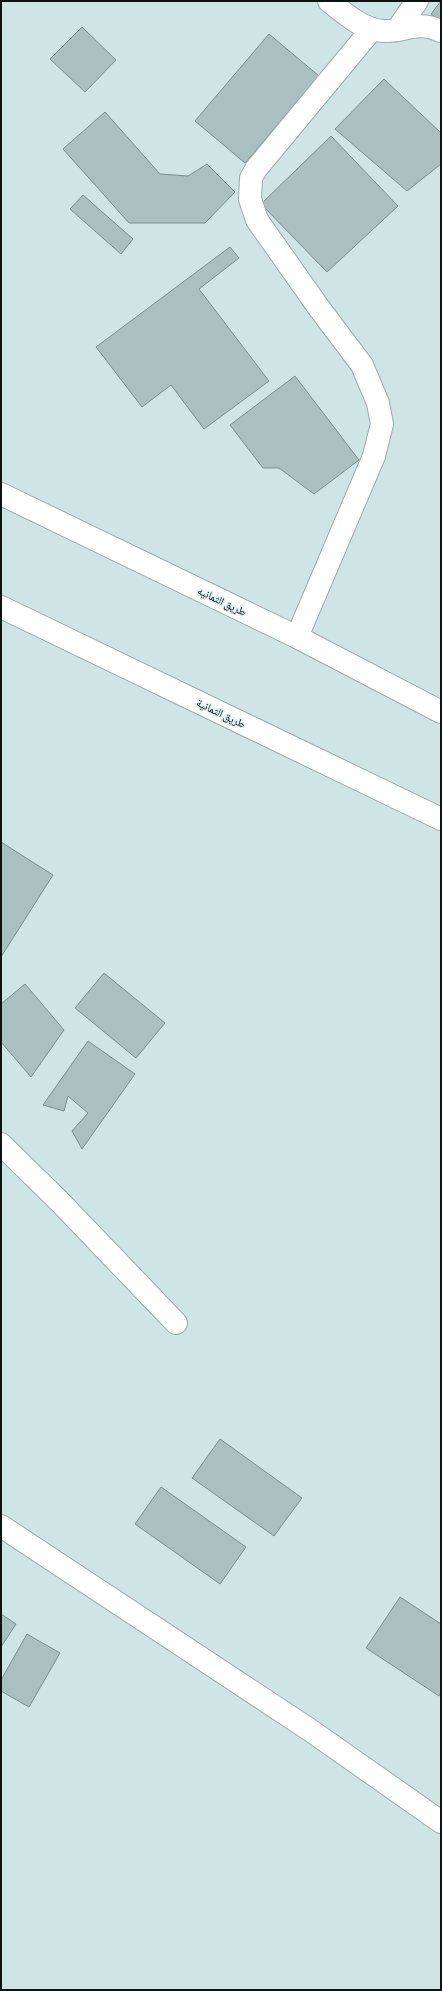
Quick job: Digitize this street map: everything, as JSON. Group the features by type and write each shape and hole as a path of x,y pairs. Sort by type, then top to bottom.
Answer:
{"street":[{"path":"329,1 372,29 397,30 418,25 431,27 441,31"},
{"path":"397,30 417,1"},
{"path":"297,637 374,456 382,424 378,403 362,365 319,308 257,220 250,199 251,178 256,169 372,29"},
{"name":"طريق الثمانيه","path":"1,494 297,637 441,712"},
{"name":"طريق الثمانية","path":"1,607 441,819"},
{"path":"1,1144 61,1203 176,1323"},
{"path":"1,1526 310,1730 441,1822"}],"building":[{"path":"441,1 441,21 431,14"},
{"path":"82,27 116,60 85,92 50,59"},
{"path":"269,34 319,76 245,163 195,121"},
{"path":"384,79 441,133 441,164 407,191 335,129"},
{"path":"105,112 160,174 188,176 207,164 235,192 205,223 129,223 63,149"},
{"path":"331,136 398,206 327,272 261,204"},
{"path":"83,195 133,239 121,254 70,209"},
{"path":"230,247 239,258 199,289 269,381 204,429 171,385 142,407 96,347"},
{"path":"295,376 359,460 314,494 279,468 263,468 230,425"},
{"path":"1,842 53,875 1,957"},
{"path":"104,973 165,1023 136,1058 75,1008"},
{"path":"25,984 64,1030 31,1077 1,1042 1,1004"},
{"path":"88,1041 135,1074 82,1149 72,1131 88,1113 68,1096 64,1111 43,1105"},
{"path":"220,1439 302,1498 274,1536 192,1478"},
{"path":"161,1487 246,1547 220,1584 135,1524"},
{"path":"400,1597 441,1624 441,1692 439,1696 366,1648"},
{"path":"1,1614 16,1624 1,1647"},
{"path":"27,1634 60,1653 29,1707 1,1691 1,1680"}]}
